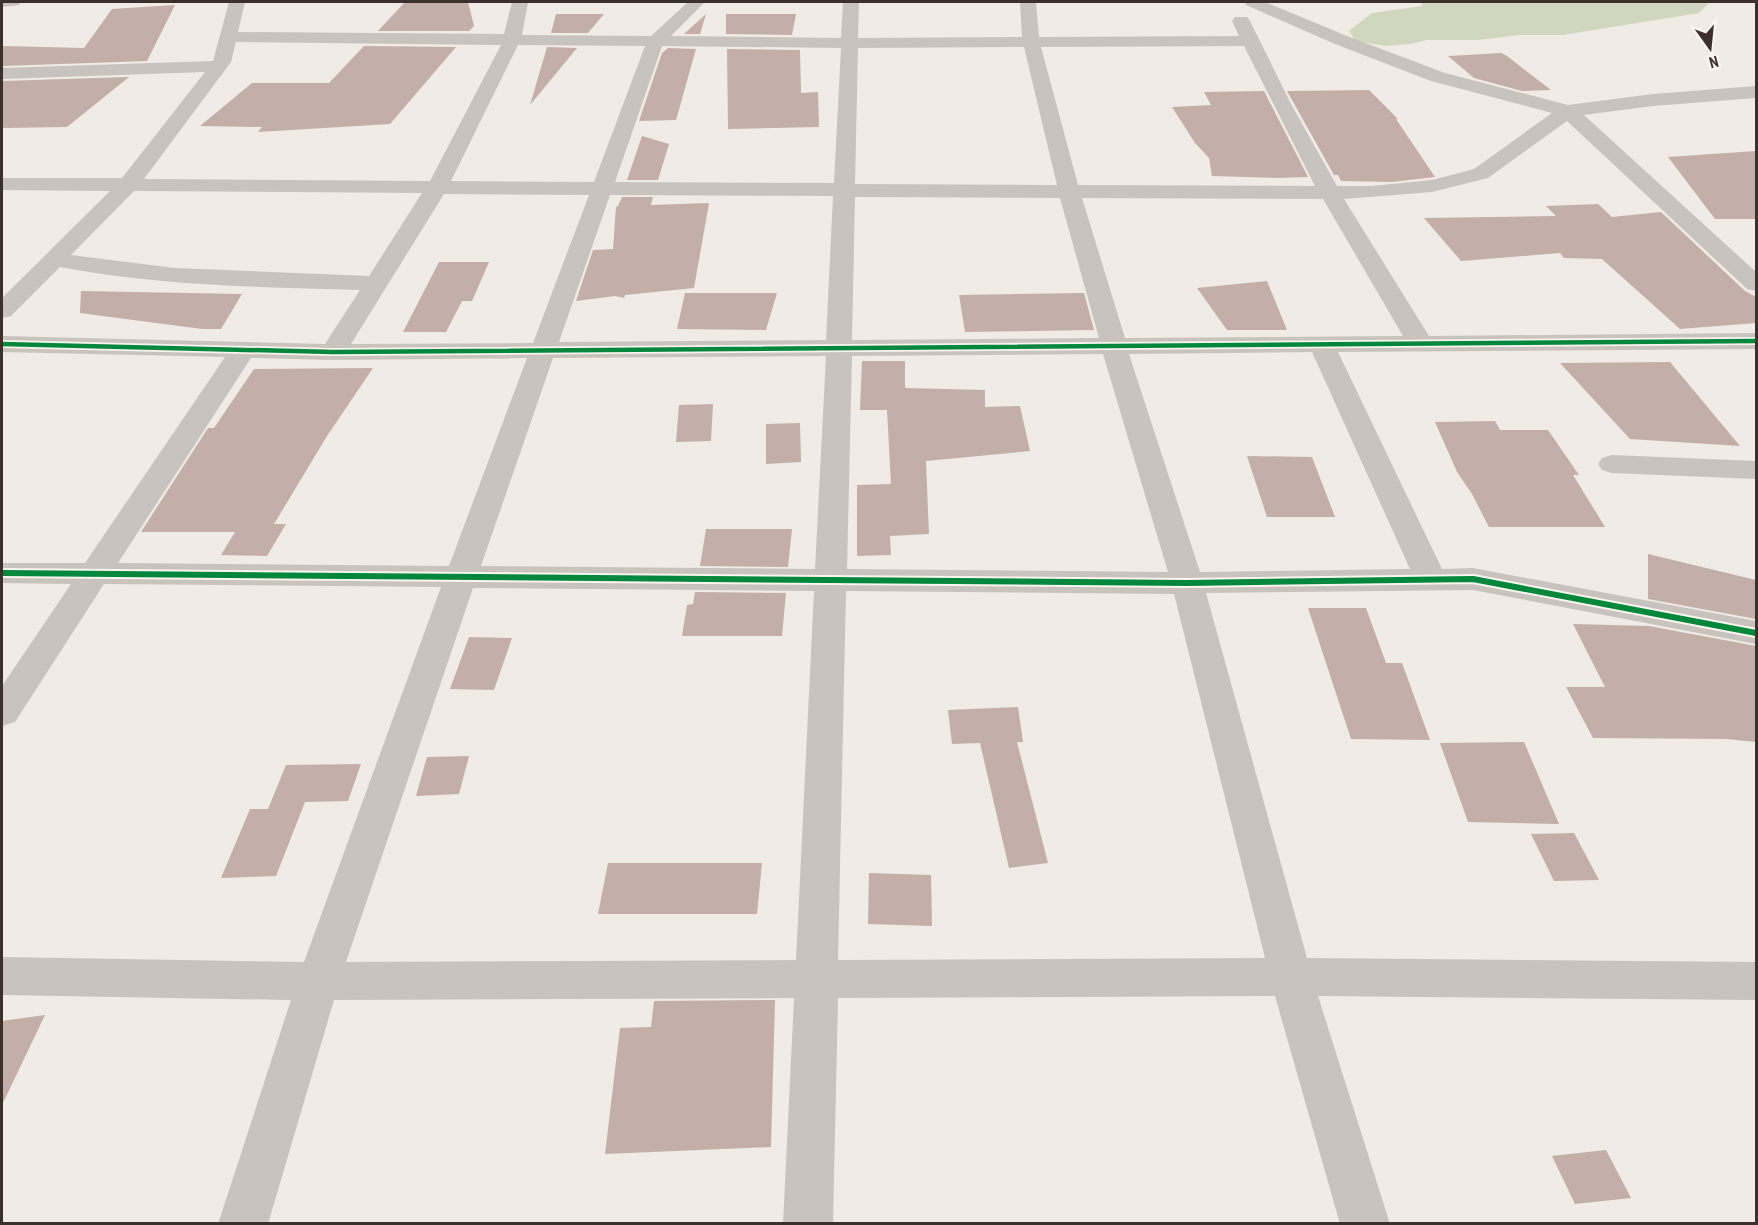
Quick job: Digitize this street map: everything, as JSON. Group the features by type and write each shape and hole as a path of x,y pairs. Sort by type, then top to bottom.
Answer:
{"street":[{"path":"2,2 13,2"},
{"path":"2,311 127,186 219,66 222,62 237,2"},
{"path":"333,352 437,187 512,40 520,2"},
{"path":"243,1224 318,981 542,351 655,42 697,2"},
{"path":"808,1224 851,2"},
{"path":"1028,2 1031,42 1070,191 1114,346 1187,583 1291,976 1365,1224"},
{"path":"1232,2 1264,73 1329,193 1421,344"},
{"path":"1252,2 1341,40 1437,76 1493,93 1568,111 1653,100 1756,92"},
{"path":"228,37 849,43 1250,41"},
{"path":"2,73 219,66"},
{"path":"2,91 35,73"},
{"path":"2,184 1329,193 1432,186 1481,174 1568,111"},
{"path":"1568,111 1734,251 1754,280"},
{"path":"56,259 99,268 140,273 376,283"},
{"path":"2,344 333,352 1756,341"},
{"path":"1322,345 1430,578"},
{"path":"2,712 244,349"},
{"path":"1612,464 1756,470"},
{"path":"2,573 1187,583 1473,579 1520,586 1756,633"},
{"path":"2,976 318,981 1291,976 1756,981"}],"green space":[{"path":"1420,2 1710,2 1699,13 1563,35 1519,35 1478,40 1427,40 1386,46 1356,41 1349,31 1372,13 1423,6"}],"building":[{"path":"405,2 468,2 474,26 469,31 378,31"},
{"path":"175,5 147,61 2,66 2,46 84,48 112,9"},
{"path":"556,14 604,14 588,33 551,33"},
{"path":"706,14 700,34 684,34"},
{"path":"726,14 796,14 792,35 726,34"},
{"path":"364,46 456,47 390,124 258,132 262,127 200,126 252,83 329,83"},
{"path":"547,47 577,48 530,105"},
{"path":"668,48 696,49 676,120 639,121 662,53"},
{"path":"727,49 800,50 801,93 818,92 819,127 728,129"},
{"path":"1501,53 1551,90 1522,91 1474,78 1448,56"},
{"path":"129,77 67,127 2,128 2,81"},
{"path":"1369,90 1398,119 1396,119 1435,177 1392,182 1341,181 1338,175 1334,175 1287,91"},
{"path":"1264,91 1308,177 1212,176 1209,158 1195,143 1172,107 1211,105 1204,92"},
{"path":"642,136 669,144 658,180 627,180"},
{"path":"1756,151 1756,219 1715,219 1668,157"},
{"path":"622,197 653,197 651,205 709,203 694,288 625,295 624,298 615,296 576,301 593,250 613,249 616,207"},
{"path":"1598,204 1612,217 1661,212 1745,291 1756,297 1756,323 1680,329 1602,259 1564,258 1560,253 1461,261 1424,218 1556,216 1546,206"},
{"path":"439,262 489,262 472,301 462,301 446,332 403,332"},
{"path":"1267,281 1287,330 1227,330 1197,288"},
{"path":"81,291 242,294 221,329 202,329 80,313"},
{"path":"685,293 777,293 766,330 677,329"},
{"path":"1084,293 1094,330 965,332 959,295"},
{"path":"862,361 905,361 905,388 985,390 985,407 1020,406 1030,451 926,461 929,534 890,536 891,555 857,556 857,485 891,484 887,410 860,410"},
{"path":"1670,362 1740,446 1630,439 1560,363"},
{"path":"373,368 327,436 274,524 286,524 267,556 221,555 235,532 141,532 208,428 214,428 254,369"},
{"path":"713,404 711,441 676,442 679,405"},
{"path":"1495,421 1500,430 1548,430 1579,475 1573,475 1605,527 1489,527 1472,494 1457,472 1435,422"},
{"path":"800,423 801,462 766,464 766,424"},
{"path":"1247,456 1312,457 1335,517 1267,517"},
{"path":"706,529 792,529 788,567 700,566"},
{"path":"1648,554 1756,580 1756,619 1648,599"},
{"path":"695,592 786,593 782,636 682,636 687,605 693,604"},
{"path":"1308,608 1366,608 1386,663 1402,663 1430,740 1351,739"},
{"path":"1573,624 1649,626 1756,646 1756,742 1726,739 1593,738 1566,687 1605,687"},
{"path":"469,637 512,638 494,690 450,689"},
{"path":"1018,707 1023,742 1017,742 1048,863 1009,868 980,743 952,744 948,710"},
{"path":"1524,742 1559,824 1468,822 1440,743"},
{"path":"469,756 459,794 416,796 427,757"},
{"path":"361,764 348,801 305,802 276,876 221,878 250,809 268,809 286,765"},
{"path":"1574,833 1599,880 1554,881 1531,834"},
{"path":"608,863 762,863 757,914 598,914"},
{"path":"869,873 931,875 932,926 868,924"},
{"path":"775,1000 771,1147 605,1154 620,1028 651,1027 654,1001"},
{"path":"45,1015 2,1105 2,1021"},
{"path":"1606,1150 1631,1198 1575,1204 1552,1156"}],"cycle path":[{"path":"2,344 333,352 1756,341"},
{"path":"2,573 1187,583 1473,579 1756,633"}]}
